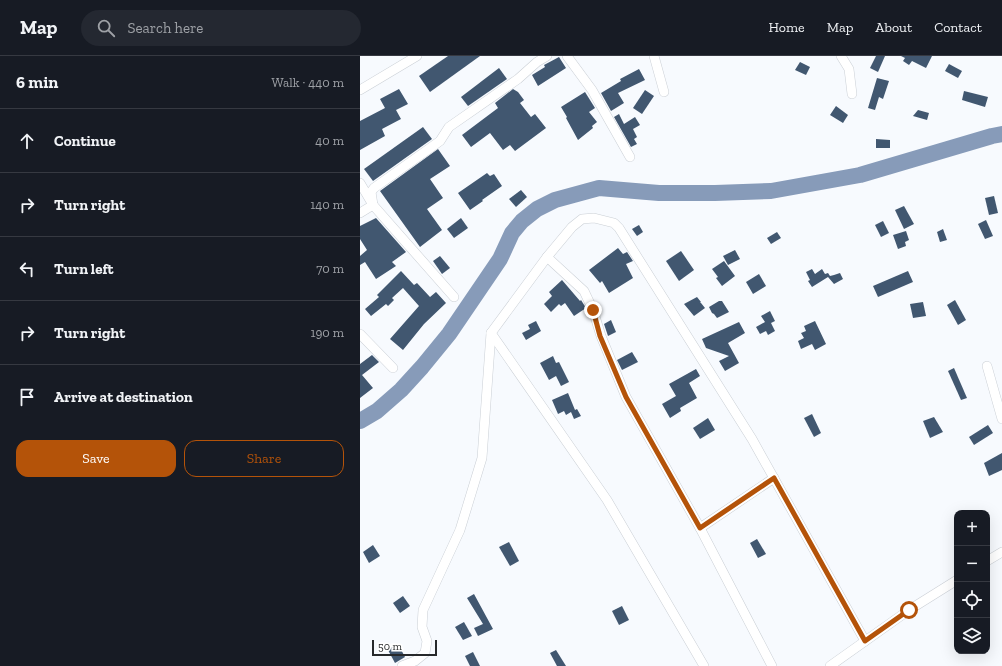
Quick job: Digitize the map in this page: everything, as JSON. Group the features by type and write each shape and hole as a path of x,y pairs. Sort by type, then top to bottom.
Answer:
{"street":[{"path":"360,90 417,56"},
{"path":"373,204 371,192 374,188 440,141 449,127 518,79 537,62 547,56"},
{"path":"567,56 592,90 630,157"},
{"path":"654,56 664,92"},
{"path":"841,56 848,69 852,94"},
{"path":"360,183 373,204 454,297"},
{"path":"360,213 373,204"},
{"path":"402,666 415,661 425,653 427,641 422,627 423,610 460,530 482,458 491,333 547,257 572,227 582,219 594,218 614,223 620,228 752,439 865,641"},
{"path":"547,257 584,291 593,310 600,336 626,397 700,528 772,666"},
{"path":"491,333 607,500 704,666"},
{"path":"360,334 393,368"},
{"path":"987,366 1002,419"},
{"path":"700,528 774,478"},
{"path":"990,559 1002,552"},
{"path":"830,666 909,610 954,582"}],"building":[{"path":"448,56 480,56 430,92 419,76"},
{"path":"876,56 885,56 878,72 870,68"},
{"path":"901,56 932,56 926,68 912,61 909,65 903,61 905,58"},
{"path":"559,57 566,68 538,86 532,75 545,67 544,65"},
{"path":"800,62 810,67 806,75 795,70"},
{"path":"949,64 962,71 958,78 945,71"},
{"path":"499,68 507,79 468,106 461,97"},
{"path":"639,69 645,80 618,93 624,103 611,111 601,93 621,81 620,79"},
{"path":"877,78 889,81 883,99 879,97 875,110 868,108"},
{"path":"399,89 408,104 396,110 401,119 382,129 385,136 360,150 360,121 385,108 380,99"},
{"path":"513,89 518,92 524,100 520,103 531,117 535,114 546,128 515,151 510,145 503,150 490,133 471,147 462,135 498,108 495,103"},
{"path":"645,90 654,96 642,114 633,108"},
{"path":"964,91 988,97 985,107 962,100"},
{"path":"585,92 595,108 589,112 597,122 592,126 593,128 578,140 561,107"},
{"path":"836,106 848,115 843,123 830,115"},
{"path":"918,110 929,113 927,120 913,116"},
{"path":"619,114 624,124 635,117 640,125 633,129 637,137 634,139 637,144 631,147 614,117"},
{"path":"423,127 432,139 373,181 364,169"},
{"path":"876,139 890,140 890,148 876,148"},
{"path":"438,149 450,166 430,179 443,198 427,209 442,230 420,247 380,191"},
{"path":"487,173 490,176 494,174 502,186 470,210 458,193"},
{"path":"521,190 527,197 516,207 509,199"},
{"path":"994,196 998,213 989,215 985,198"},
{"path":"904,206 914,224 904,229 895,210"},
{"path":"376,218 406,252 392,262 396,266 376,279 365,262 360,265 360,256 367,250 360,239 360,226"},
{"path":"461,218 468,228 454,238 447,229"},
{"path":"986,220 993,236 985,239 978,224"},
{"path":"883,221 889,233 881,237 875,225"},
{"path":"639,225 643,232 637,236 632,229"},
{"path":"943,229 947,240 940,242 937,232"},
{"path":"906,231 909,240 905,242 906,246 898,249 893,235"},
{"path":"777,232 781,238 771,244 767,238"},
{"path":"618,248 623,254 627,252 633,261 626,264 633,278 609,293 602,281 600,283 589,270"},
{"path":"735,250 740,259 728,265 723,256"},
{"path":"681,251 694,270 679,281 666,261"},
{"path":"440,256 450,268 442,274 433,261"},
{"path":"724,261 735,276 722,286 712,269"},
{"path":"812,269 815,274 822,269 825,274 828,273 830,276 840,273 843,279 834,284 828,277 812,287 808,281 810,280 806,272"},
{"path":"401,271 414,285 417,283 430,297 436,292 446,303 424,324 403,350 390,339 419,306 403,288 392,298 394,300 388,306 386,304 371,316 365,309 379,297 377,295"},
{"path":"908,271 913,282 878,297 873,286"},
{"path":"759,274 766,286 753,294 746,282"},
{"path":"562,280 580,301 581,300 586,308 574,316 565,303 561,306 559,304 551,312 544,304 552,296 549,292"},
{"path":"697,297 705,308 694,316 684,304"},
{"path":"955,300 966,320 958,325 947,305"},
{"path":"719,301 722,301 729,312 717,318 709,307"},
{"path":"923,302 926,316 913,318 910,304"},
{"path":"770,311 775,321 771,323 775,331 768,335 766,331 760,334 756,327 765,322 761,316"},
{"path":"611,320 616,332 608,336 604,324"},
{"path":"536,321 541,331 526,340 522,333 530,329 528,325"},
{"path":"815,321 826,344 815,350 812,344 801,349 798,341 804,338 801,333 806,331 804,326"},
{"path":"739,322 745,333 728,343 739,363 725,371 719,361 729,356 706,348 702,339"},
{"path":"632,352 638,362 622,370 617,360"},
{"path":"372,355 379,362 362,375 373,388 360,398 360,364"},
{"path":"553,356 556,363 559,362 569,382 561,386 556,376 549,380 540,363"},
{"path":"954,368 967,398 961,400 948,371"},
{"path":"696,369 700,376 689,383 697,398 680,408 681,411 670,418 662,404 676,396 669,384"},
{"path":"568,393 575,410 577,409 581,416 574,419 571,412 566,415 564,411 558,414 552,400"},
{"path":"812,414 821,433 814,437 804,418"},
{"path":"934,417 943,432 930,438 923,421"},
{"path":"708,418 715,430 700,439 693,428"},
{"path":"988,425 993,433 974,445 969,437"},
{"path":"1002,453 1002,470 989,476 984,463"},
{"path":"757,539 766,554 758,558 750,543"},
{"path":"509,542 519,561 510,566 499,547"},
{"path":"373,545 380,556 369,563 363,552"},
{"path":"474,594 493,629 478,636 474,628 483,624 467,598"},
{"path":"403,596 410,606 400,613 393,603"},
{"path":"622,606 629,620 619,625 612,611"},
{"path":"464,622 472,636 463,640 455,627"},
{"path":"398,644 405,657 395,663 388,650"},
{"path":"556,650 566,666 557,666 550,653"},
{"path":"473,652 480,666 470,666 465,656"}],"waterway":[{"path":"360,421 377,411 401,390 449,334 500,259 512,233 522,221 537,209 555,200 599,188 659,193 771,191 860,175 1002,134"}],"route":[{"path":"593,310 600,336 626,397 700,528 774,478 865,641 909,610"}]}
